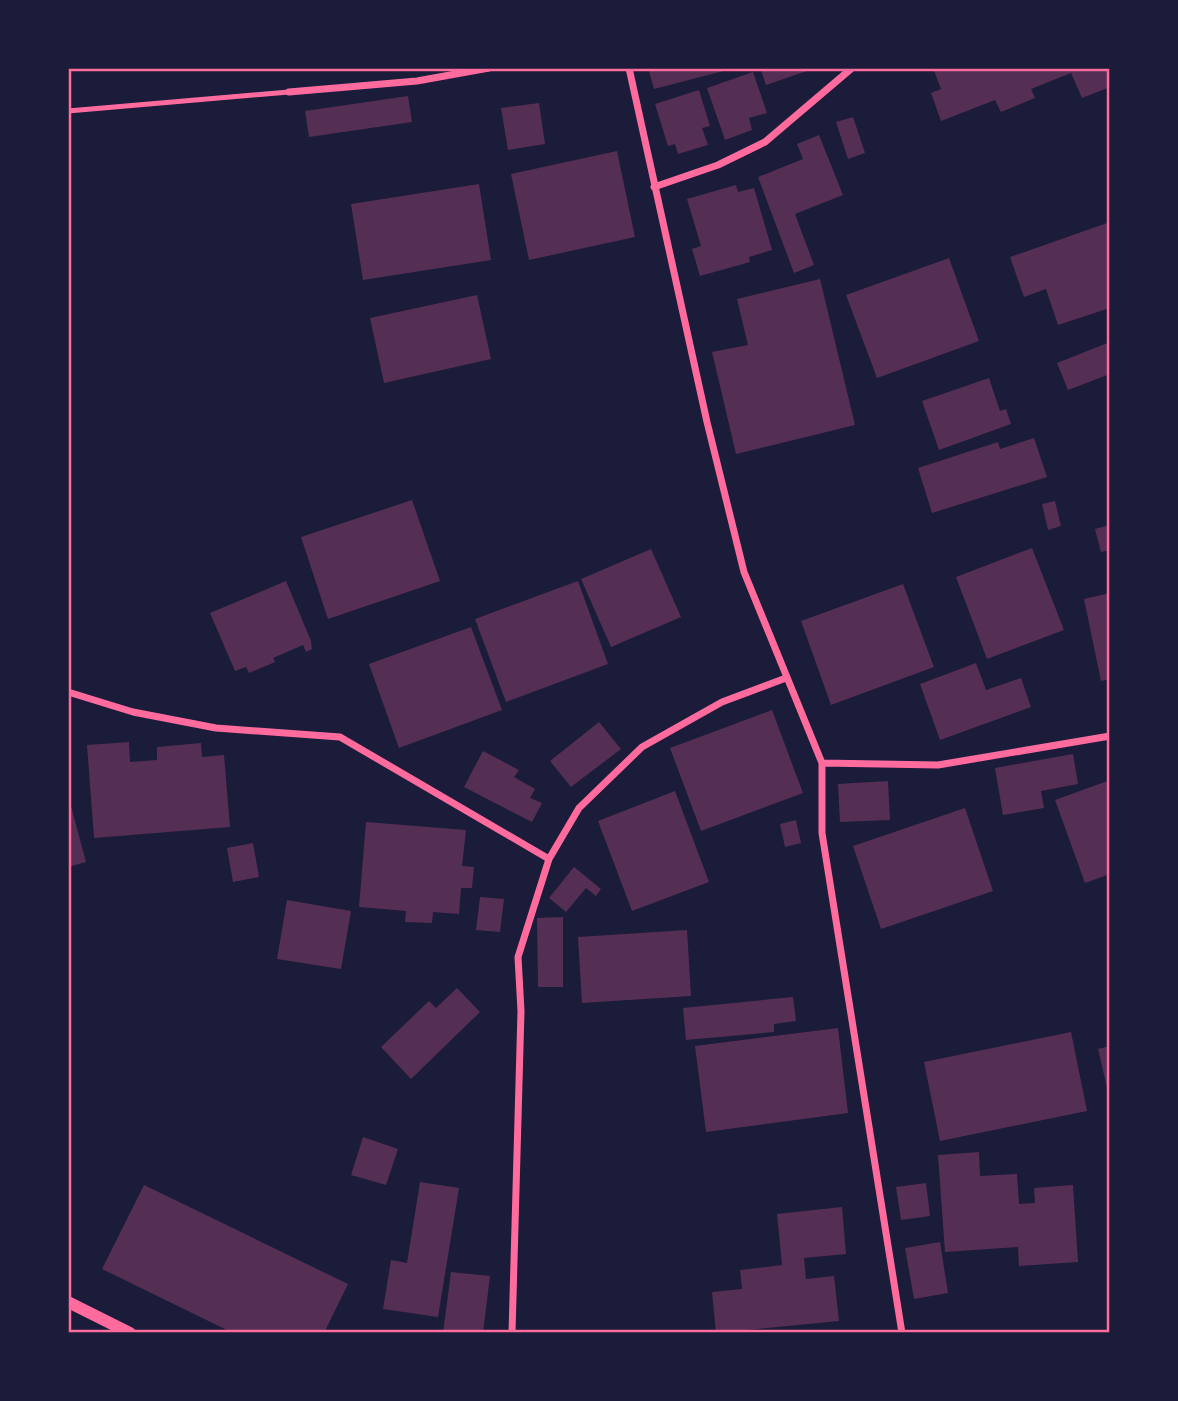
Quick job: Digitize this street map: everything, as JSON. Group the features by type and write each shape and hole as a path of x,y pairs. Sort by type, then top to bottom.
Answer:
{"street":[{"path":"289,92 417,81 489,68"},
{"path":"629,68 707,422 744,572 822,763 822,833 902,1333"},
{"path":"654,187 718,165 765,142 852,68"},
{"path":"512,1333 521,1011 518,957 550,859 579,808 642,747 722,702 786,678"},
{"path":"68,692 133,712 216,728 340,737 550,859"},
{"path":"822,763 938,765 1110,736"},
{"path":"68,1302 130,1333"}],"lane":[{"path":"68,111 289,92"}],"building":[{"path":"648,68 731,68 731,69 654,89"},
{"path":"933,68 1110,68 1110,87 1082,98 1071,73 1031,89 1035,98 1001,112 995,100 941,121 931,93 941,89"},
{"path":"813,69 766,85 761,70"},
{"path":"753,72 767,113 749,118 752,130 725,140 707,88"},
{"path":"699,90 710,126 702,128 708,145 678,154 675,144 668,146 655,104"},
{"path":"408,96 412,122 309,137 305,111"},
{"path":"539,103 545,144 508,150 501,108"},
{"path":"853,117 865,153 848,159 836,122"},
{"path":"819,135 843,195 795,214 814,265 794,273 758,177 803,159 797,144"},
{"path":"617,151 635,237 529,260 511,174"},
{"path":"479,184 491,260 363,280 351,204"},
{"path":"736,185 738,192 754,188 772,250 749,257 750,262 700,276 692,249 701,246 687,199"},
{"path":"1110,222 1110,308 1058,325 1046,289 1024,297 1010,257"},
{"path":"949,258 979,341 877,378 846,295"},
{"path":"820,279 855,425 736,454 712,352 748,345 737,299"},
{"path":"477,295 491,359 384,383 370,318"},
{"path":"1110,342 1110,374 1068,390 1057,363"},
{"path":"989,378 1000,411 1006,409 1011,424 939,450 922,401"},
{"path":"1034,438 1047,477 932,513 918,468 998,442 1000,449"},
{"path":"412,500 440,581 328,619 301,537"},
{"path":"1055,501 1061,526 1048,530 1042,504"},
{"path":"1110,525 1110,550 1101,552 1095,529"},
{"path":"1032,548 1064,630 987,659 956,577"},
{"path":"651,549 681,617 611,647 581,579"},
{"path":"286,581 312,649 306,652 303,645 273,658 275,662 249,673 246,667 235,671 210,613"},
{"path":"578,581 608,664 506,702 475,619"},
{"path":"903,584 934,667 831,705 801,621"},
{"path":"1110,593 1110,679 1101,681 1084,599"},
{"path":"471,627 502,710 399,748 369,664"},
{"path":"976,663 986,690 1021,678 1031,707 940,740 920,684"},
{"path":"772,710 803,793 701,831 670,748"},
{"path":"599,722 621,749 571,787 550,761"},
{"path":"129,742 130,762 157,760 157,747 201,743 202,757 224,755 230,827 94,838 87,745"},
{"path":"483,751 519,770 514,777 535,789 530,798 542,803 532,822 464,787"},
{"path":"1073,754 1078,784 1041,791 1044,808 1003,815 995,768"},
{"path":"1110,780 1110,874 1085,883 1055,800"},
{"path":"888,781 890,820 840,822 838,784"},
{"path":"675,791 709,882 632,911 598,821"},
{"path":"68,795 86,862 68,867"},
{"path":"965,808 993,891 881,929 853,846"},
{"path":"796,820 801,843 785,847 780,824"},
{"path":"366,822 466,830 462,866 474,867 472,888 461,888 459,914 433,912 432,923 405,922 406,911 359,907"},
{"path":"253,843 259,877 233,882 227,848"},
{"path":"574,867 601,889 596,896 586,888 566,912 549,898"},
{"path":"480,897 504,899 500,932 476,930"},
{"path":"287,900 351,911 341,969 277,959"},
{"path":"563,917 563,987 538,987 537,918"},
{"path":"687,930 691,996 582,1003 578,937"},
{"path":"457,988 480,1012 411,1079 381,1047 429,1001 436,1008"},
{"path":"793,997 796,1021 774,1024 774,1032 686,1040 683,1008"},
{"path":"838,1028 848,1113 706,1132 695,1046"},
{"path":"1071,1032 1087,1111 940,1141 924,1062"},
{"path":"1110,1046 1110,1096 1109,1096 1098,1049"},
{"path":"363,1137 398,1149 386,1185 351,1175"},
{"path":"979,1152 980,1176 1017,1174 1019,1204 1035,1203 1034,1188 1073,1185 1078,1262 1019,1266 1018,1247 945,1252 938,1155"},
{"path":"420,1182 459,1188 438,1317 383,1309 391,1260 407,1263"},
{"path":"926,1183 930,1216 901,1220 896,1187"},
{"path":"144,1185 348,1284 324,1333 233,1333 102,1269"},
{"path":"842,1207 846,1254 804,1258 806,1279 834,1276 839,1321 716,1333 712,1292 742,1289 740,1270 782,1265 777,1214"},
{"path":"940,1242 948,1293 914,1299 905,1248"},
{"path":"451,1272 490,1276 483,1333 443,1333"}]}
